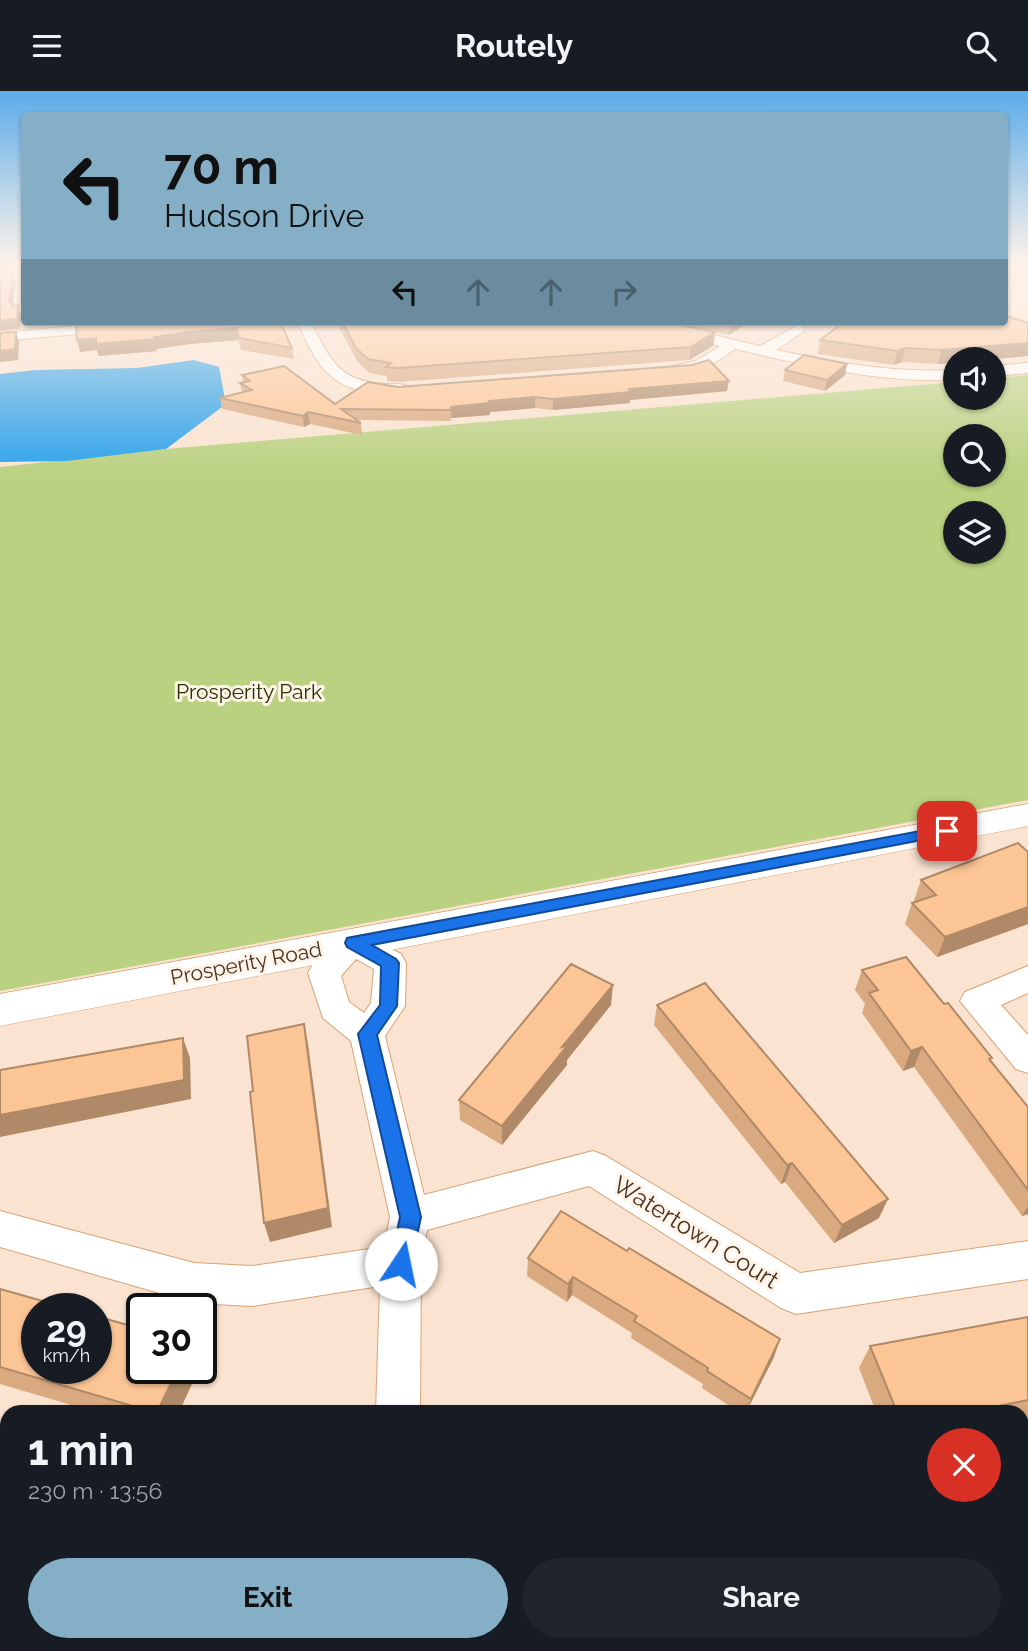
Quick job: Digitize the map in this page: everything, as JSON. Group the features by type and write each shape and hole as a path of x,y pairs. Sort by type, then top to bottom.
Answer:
{"street":[{"path":"310,334 329,368 340,377 381,388 426,388"},
{"path":"763,351 790,334"},
{"path":"695,336 877,373 943,375"},
{"path":"657,372 701,365 733,344"},
{"path":"1006,370 1028,368"},
{"name":"Prosperity Road","path":"0,1010 1028,815"},
{"path":"368,1034 388,1006 390,963 354,943 324,973 335,1009 368,1034 410,1217 401,1264 398,1405"},
{"path":"1028,979 978,1001 1028,1059"},
{"name":"Watertown Court","path":"410,1217 593,1168 796,1294 1028,1260"},
{"path":"0,1229 194,1283 252,1286 401,1264"}],"green space":[{"name":"Prosperity Park","path":"1028,375 1028,800 0,991 0,467 166,449 943,383 943,410 1006,410 1006,377"}],"water":[{"path":"194,360 219,367 226,404 166,449 66,461 0,462 0,374 35,370 137,368"}],"building":[{"path":"0,334 16,334 15,349 0,351"},
{"path":"77,334 176,334 154,339 96,344 96,338 77,340"},
{"path":"238,334 285,334 292,348 239,338"},
{"path":"348,334 712,334 691,347 398,368 386,367 391,363 368,359 356,348"},
{"path":"828,334 1028,334 1028,343 943,347 941,350 905,348 897,351 820,340"},
{"path":"804,355 847,364 827,380 785,370"},
{"path":"709,360 729,381 629,389 631,392 553,399 535,397 489,401 490,403 451,407 450,410 341,409 361,423 308,412 303,416 220,398 252,390 240,383 250,381 242,375 284,366 335,404 368,382 398,387 692,365"},
{"path":"1018,843 1028,852 1028,907 945,937 912,903 936,895 921,880"},
{"path":"906,957 944,1004 948,1003 1028,1107 1028,1190 922,1047 911,1051 869,993 878,990 862,970"},
{"path":"571,964 613,985 502,1126 459,1100"},
{"path":"705,983 888,1199 842,1225 792,1163 787,1165 657,1005"},
{"path":"304,1024 328,1208 264,1223 247,1036"},
{"path":"183,1038 184,1080 0,1115 0,1070"},
{"path":"561,1211 627,1251 629,1248 780,1339 751,1399 634,1321 637,1316 573,1277 568,1284 528,1258"},
{"path":"0,1289 21,1295 21,1373 0,1367"},
{"path":"1028,1317 1028,1400 1003,1405 894,1405 870,1346"},
{"path":"112,1321 126,1324 126,1384 171,1384 160,1405 129,1405 58,1384 112,1384"}],"route":[{"path":"401,1264 410,1217 368,1034 388,1006 390,963 354,943 947,831"}]}
